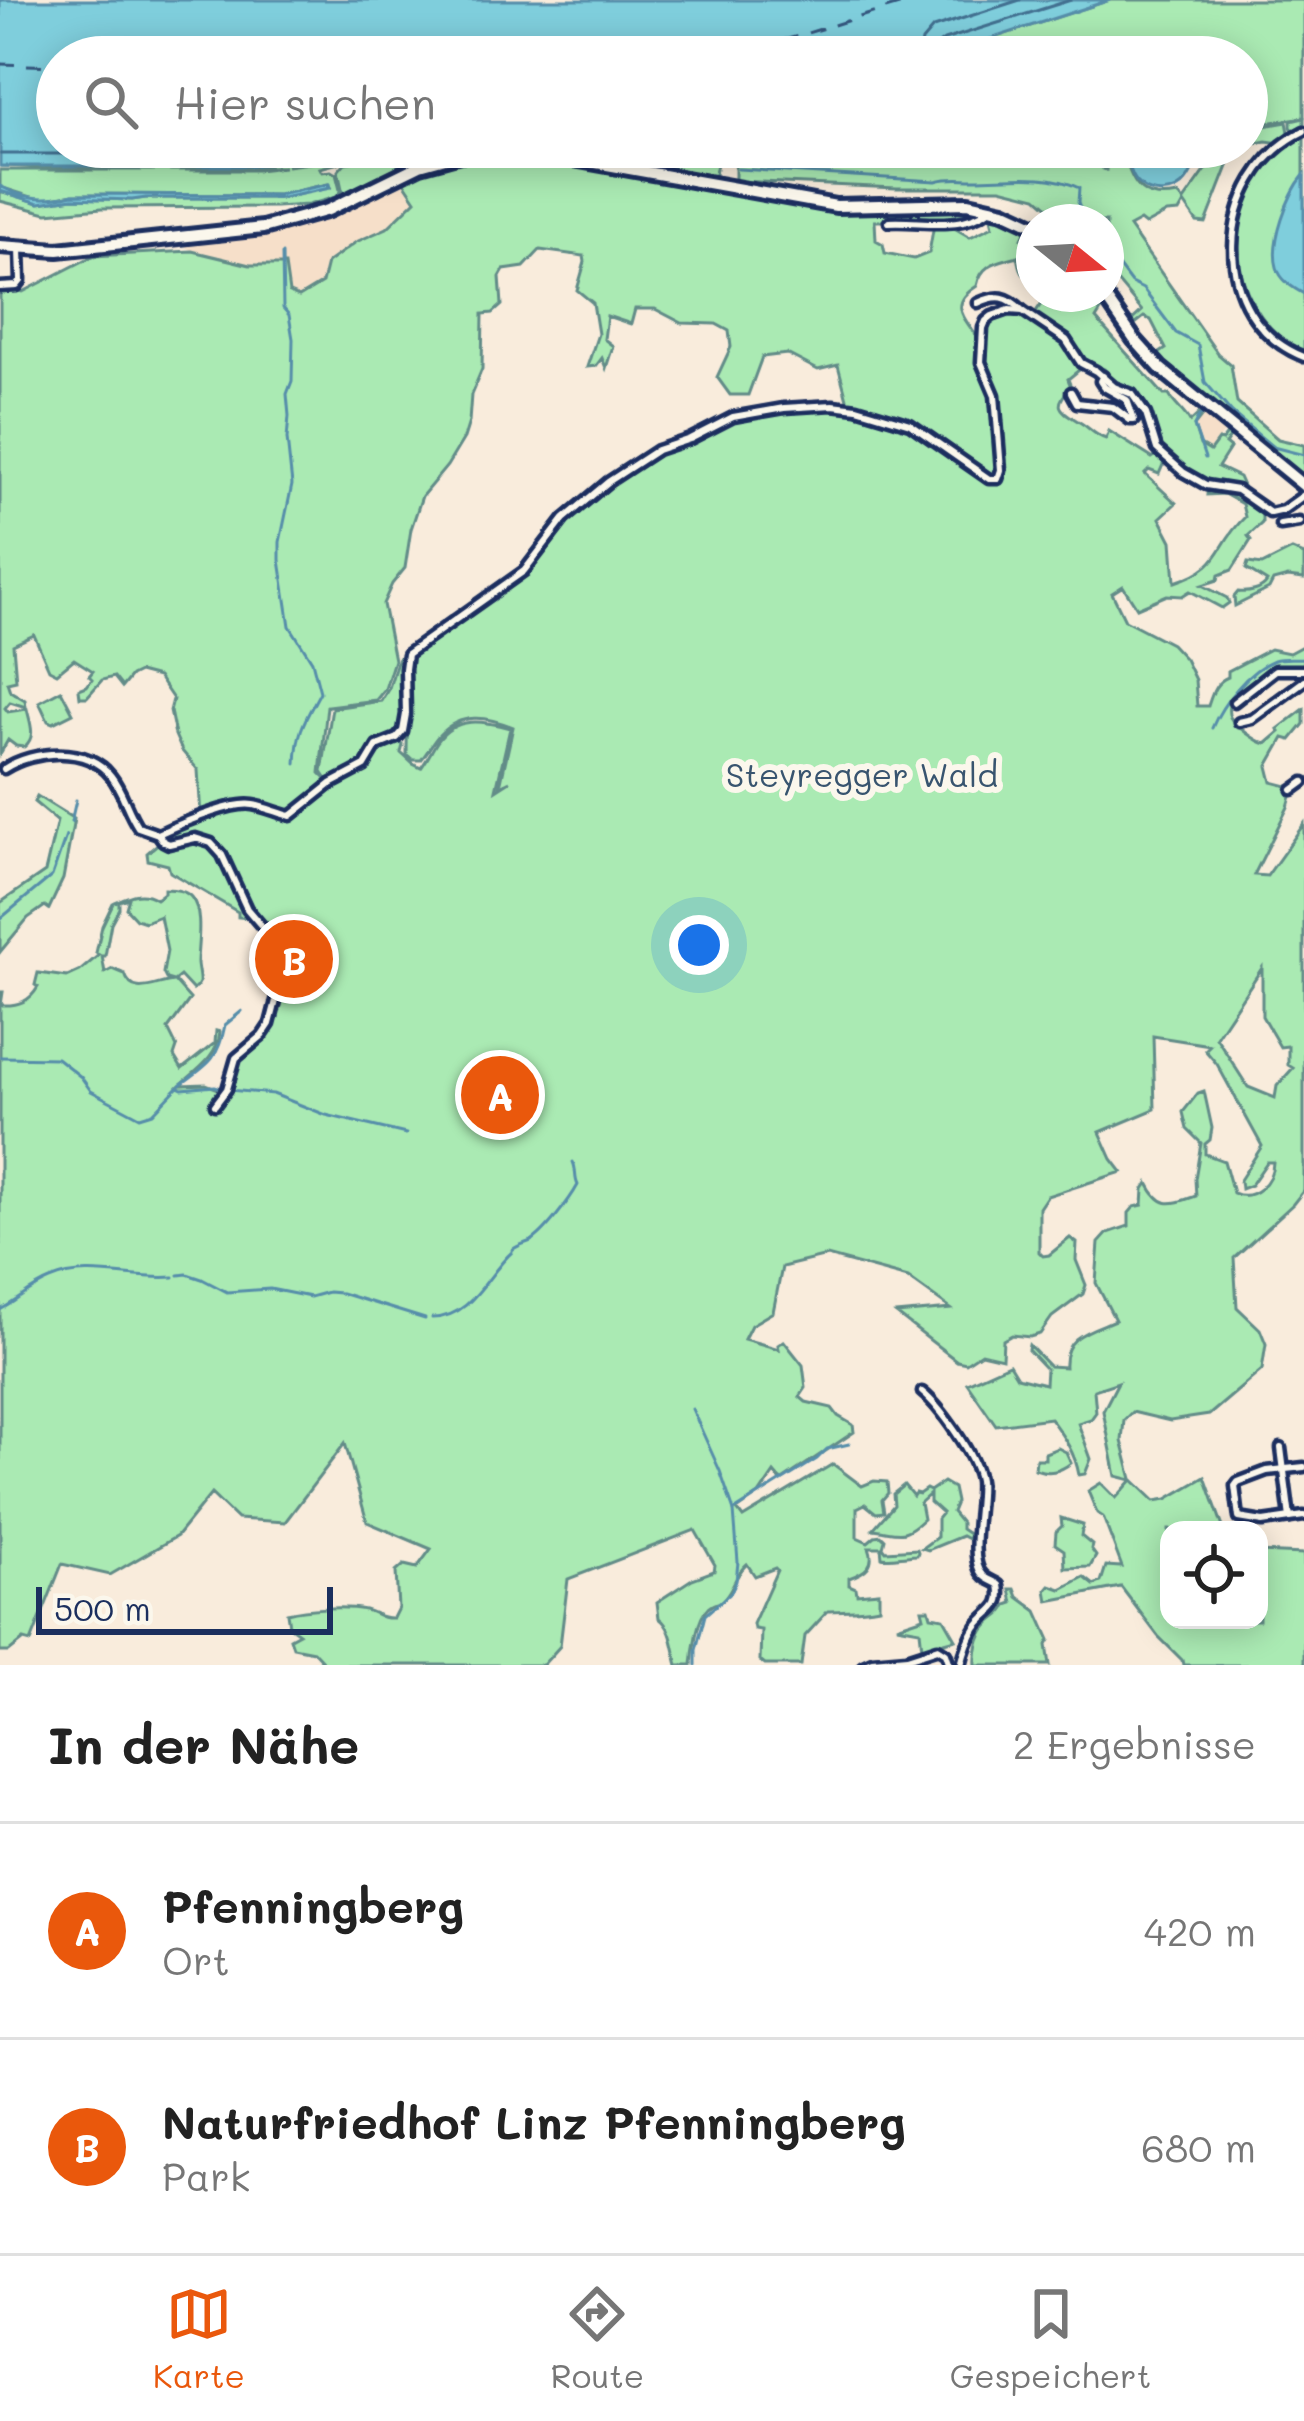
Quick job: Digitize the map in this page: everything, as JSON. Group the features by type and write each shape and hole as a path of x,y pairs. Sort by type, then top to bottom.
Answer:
{"main road":[{"path":"0,246 69,250 277,226 328,210 414,168"},
{"path":"624,168 836,206 953,202 991,207 1016,217"},
{"path":"1115,312 1160,368 1304,491"}],"street":[{"path":"1268,157 1304,131"},
{"path":"1258,168 1243,197 1233,240 1238,284 1266,333 1304,357"},
{"path":"889,223 960,223 978,218 991,207"},
{"path":"0,287 20,284 20,249"},
{"path":"978,303 998,295 1016,304"},
{"path":"158,834 236,805 291,816 331,784 365,766 377,746 397,738 405,727 407,654 524,571 564,519 608,482 657,450 727,419 784,408 857,408 910,424 988,479 998,479 996,404 982,368 983,328 992,316 1016,310"},
{"path":"1025,312 1063,337 1081,363 1132,394 1146,414 1157,449 1183,472 1206,485 1237,490 1274,514 1304,491"},
{"path":"1071,392 1077,403 1113,407 1132,420 1134,413 1127,400 1104,387 1102,376"},
{"path":"1280,525 1300,522"},
{"path":"1234,702 1275,670 1304,670"},
{"path":"1239,722 1252,719 1304,681"},
{"path":"4,769 40,755 86,758 112,777 138,827 169,844 202,838 219,851 247,909 265,930 274,954 277,998 270,1024 236,1058 227,1089 215,1105"},
{"path":"1293,790 1304,782"},
{"path":"922,1392 965,1444 977,1471 978,1565 1002,1593 998,1605 974,1631 961,1665"},
{"path":"1281,1448 1289,1518"},
{"path":"1304,1467 1267,1471 1234,1486 1239,1519 1263,1522 1304,1516"},
{"path":"863,1665 938,1648 946,1653 950,1665"}],"shaded area":[{"path":"402,178 416,200 387,228 356,242 322,283 299,297 289,293 285,265 250,265 185,246 295,229 374,198"},
{"path":"1205,413 1227,428 1210,451 1197,439 1194,426"}],"green space":[{"path":"1110,0 1304,0 1304,117 1268,123 1268,36 999,36"},
{"path":"1304,118 1304,353 1261,316 1239,265 1237,238 1252,184 1273,157 1300,138 1291,121"},
{"path":"1287,122 1289,132 1281,143 1268,141 1268,125"},
{"path":"341,168 422,168 334,203 332,198 275,207 47,213 0,201 0,191 39,203 73,198 283,198 330,187 278,195 73,194 41,200 0,186 0,170 331,171 340,190 338,199 343,193"},
{"name":"Steyregger Wald","path":"427,168 594,168 791,204 958,205 985,210 966,220 875,221 876,240 885,253 914,259 929,253 934,224 949,225 970,237 993,226 990,214 1007,217 1016,222 1016,257 982,272 977,286 962,301 963,315 982,346 987,322 1005,313 1033,319 1065,341 1084,366 1068,379 1071,387 1061,408 1106,439 1109,431 1152,458 1158,454 1165,460 1159,474 1149,470 1145,474 1176,503 1160,518 1172,541 1175,582 1211,562 1245,517 1242,504 1224,494 1207,495 1208,487 1230,490 1262,511 1262,523 1248,536 1251,540 1232,570 1202,585 1227,598 1229,603 1222,608 1190,591 1137,608 1123,586 1112,593 1125,620 1171,644 1185,659 1195,680 1197,706 1208,706 1228,671 1270,649 1289,653 1304,645 1304,667 1274,669 1230,699 1228,710 1236,724 1266,744 1304,709 1304,724 1291,740 1284,738 1268,766 1272,782 1288,786 1292,793 1254,875 1267,876 1304,824 1304,1190 1234,1258 1237,1307 1260,1329 1266,1344 1262,1370 1209,1415 1170,1421 1132,1412 1124,1420 1122,1441 1132,1479 1155,1501 1205,1477 1221,1521 1160,1521 1160,1629 1268,1629 1268,1552 1304,1554 1304,1665 1183,1665 1121,1587 1048,1601 1050,1585 1061,1589 1084,1577 1094,1585 1101,1582 1106,1566 1122,1567 1088,1491 1101,1483 1116,1498 1132,1480 1116,1476 1103,1411 1118,1382 1094,1390 1096,1412 1078,1423 1091,1459 1085,1474 1079,1475 1050,1418 996,1425 967,1383 1009,1364 1017,1377 1045,1384 1046,1369 1028,1350 1029,1345 1049,1366 1065,1367 1073,1341 1115,1320 1096,1283 1099,1243 1108,1233 1129,1226 1129,1213 1143,1205 1148,1183 1167,1203 1196,1196 1201,1143 1187,1129 1183,1112 1198,1093 1204,1091 1212,1128 1205,1154 1224,1161 1233,1193 1248,1195 1270,1177 1273,1162 1267,1162 1251,1185 1241,1189 1240,1180 1262,1146 1205,1050 1210,1045 1153,1036 1155,1109 1100,1132 1122,1172 1047,1196 1039,1208 1039,1252 1049,1255 1070,1238 1077,1243 1076,1260 1086,1285 1083,1294 1052,1317 1040,1334 1003,1340 1002,1358 981,1353 966,1363 957,1361 896,1314 951,1309 908,1278 827,1256 782,1267 773,1312 751,1325 744,1339 779,1349 784,1341 803,1365 806,1388 800,1397 832,1408 853,1425 854,1432 781,1481 774,1473 759,1495 737,1510 743,1518 833,1464 862,1486 887,1482 884,1512 876,1513 865,1504 857,1508 857,1537 868,1542 881,1535 886,1551 918,1552 882,1557 881,1547 869,1547 870,1563 849,1578 849,1585 857,1594 879,1592 879,1607 828,1611 805,1636 801,1665 760,1661 761,1630 753,1624 777,1570 755,1576 747,1564 722,1600 704,1613 692,1665 678,1665 657,1602 714,1571 695,1530 568,1579 560,1646 543,1665 326,1665 313,1651 293,1647 290,1638 299,1633 289,1626 287,1613 347,1608 393,1618 398,1608 396,1572 404,1565 417,1568 431,1549 367,1522 345,1443 285,1522 237,1519 211,1494 177,1536 110,1575 62,1564 31,1642 24,1640 9,1652 0,1652 0,992 1,1005 19,1003 38,987 38,973 67,977 80,971 99,955 102,926 113,903 130,896 140,894 156,899 164,889 186,893 197,911 199,983 193,990 180,976 174,981 190,999 168,1029 182,1069 215,1043 216,1031 220,1032 211,1056 180,1085 206,1084 226,1092 238,1058 261,1040 277,1004 278,943 258,919 238,917 238,912 170,872 168,865 148,860 147,853 163,833 201,816 198,770 175,735 170,711 173,699 158,677 139,672 122,687 114,677 102,680 87,697 80,697 79,689 87,686 93,671 74,659 57,673 49,669 34,635 13,645 16,680 7,682 26,707 10,702 5,708 8,712 27,709 31,734 24,747 8,740 0,754 0,285 23,292 93,256 192,251 250,265 285,265 289,293 299,297 322,283 327,263 387,228 416,200 402,179 380,194 397,181","holes":["540,250 584,256 577,290 593,303 598,334 587,367 596,366 602,358 606,368 613,346 604,339 607,316 631,324 635,309 655,309 682,323 716,324 729,331 731,347 717,377 730,395 748,395 762,357 787,354 818,370 838,365 848,403 897,417 833,407 788,410 784,406 730,416 644,456 546,538 524,569 408,661 407,755 421,760 439,735 456,722 493,720 513,727 500,786 510,781 496,790 510,728 480,722 461,724 444,733 421,768 401,753 403,745 398,741 380,746 367,767 380,743 396,737 404,727 402,656 381,701 332,708 322,772 328,781 320,773 327,706 376,700 385,689 394,660 383,604 405,568 422,496 464,438 471,395 482,369 483,314 502,305 500,277 504,270 524,267","129,898 126,908 145,922 160,916 167,951 163,973 173,981 139,987 113,969 105,973 102,956 111,923 119,901","1262,968 1262,1016 1280,1047 1288,1046 1288,1065 1293,1068 1277,1086 1275,1098 1248,1087 1216,1037"]},
{"path":"647,168 716,168 714,179"},
{"path":"735,168 1128,168 1141,190 1156,196 1178,195 1184,201 1207,168 1227,168 1206,223 1197,222 1184,203 1179,212 1129,227 1218,354 1231,365 1237,403 1278,439 1304,445 1304,483 1154,357 1166,349 1151,320 1144,317 1128,324 1142,311 1124,290 1124,204 1045,204 1037,197 1001,188 735,181"},
{"path":"1037,312 1100,312 1096,319 1190,422 1205,412 1194,426 1200,445 1210,451 1218,440 1233,433 1218,467 1239,477 1247,495 1197,478 1174,464 1158,445 1140,400 1107,378 1104,369 1082,362 1071,343"},
{"path":"1292,550 1304,555 1304,579 1273,581 1269,589 1235,606 1238,592 1254,591 1267,582 1246,569 1248,563 1262,565"},
{"path":"61,690 73,713 53,723 39,702"},
{"path":"37,796 74,819 63,879 49,909 45,906 28,918 0,952 0,903 45,872 57,821 34,802"},
{"path":"1058,1448 1071,1463 1054,1471 1035,1469 1036,1459 1045,1459 1045,1453"},
{"path":"943,1482 953,1488 952,1512 970,1535 968,1539 962,1536 928,1550 922,1548 937,1537 937,1519 942,1513 930,1502 930,1494 920,1503 923,1519 910,1529 900,1533 873,1529 894,1505 893,1494 904,1485 913,1496"},
{"path":"1061,1518 1083,1525 1081,1536 1096,1556 1090,1567 1065,1568 1064,1550 1055,1544"},
{"path":"1010,1589 1037,1611 1050,1640 1050,1665 976,1665 984,1630 1013,1603"},
{"path":"922,1609 944,1618 956,1639 922,1648 920,1630 897,1626 924,1617"}],"water":[{"path":"0,0 1110,0 999,36 36,36 36,166 0,166"},
{"path":"1193,168 1186,181 1163,193 1144,188 1131,171"},
{"path":"1304,175 1304,294 1281,276 1275,257 1282,219"},
{"path":"329,184 330,188 283,198 73,198 39,203 0,191 0,186 44,198 73,194 278,195"}],"waterway":[{"path":"738,169 936,181 1041,178 1079,188 1078,204"},
{"path":"282,254 283,308 293,339 287,394 292,485 280,560 290,626 312,661 320,692 300,734 296,764"},
{"path":"1124,274 1143,289 1176,333 1198,345 1205,382 1232,413 1273,447 1304,455"},
{"path":"1205,413 1194,426 1205,458"},
{"path":"1212,728 1229,699 1255,671 1277,659 1304,658"},
{"path":"71,822 76,800"},
{"path":"0,919 52,876 66,836"},
{"path":"180,1085 211,1060 225,1025 242,1011"},
{"path":"0,1057 57,1058 91,1091 140,1117 153,1113 178,1087 224,1089"},
{"path":"229,1090 273,1094 326,1115 406,1134"},
{"path":"512,1250 536,1237 569,1199 578,1185 573,1162"},
{"path":"432,1318 468,1303 512,1252"},
{"path":"0,1310 65,1275 174,1277"},
{"path":"179,1275 202,1279 227,1292 270,1289 310,1297 340,1293"},
{"path":"341,1293 425,1319"},
{"path":"692,1409 734,1511 738,1562 731,1592 705,1615 696,1665"},
{"path":"734,1511 827,1449 849,1444"}],"ferry route":[{"path":"798,36 915,0"},
{"path":"0,64 36,65"}],"place":[{"name":"Naturfriedhof Linz Pfenningberg","path":"294,959"},
{"name":"Pfenningberg","path":"500,1095"}]}
